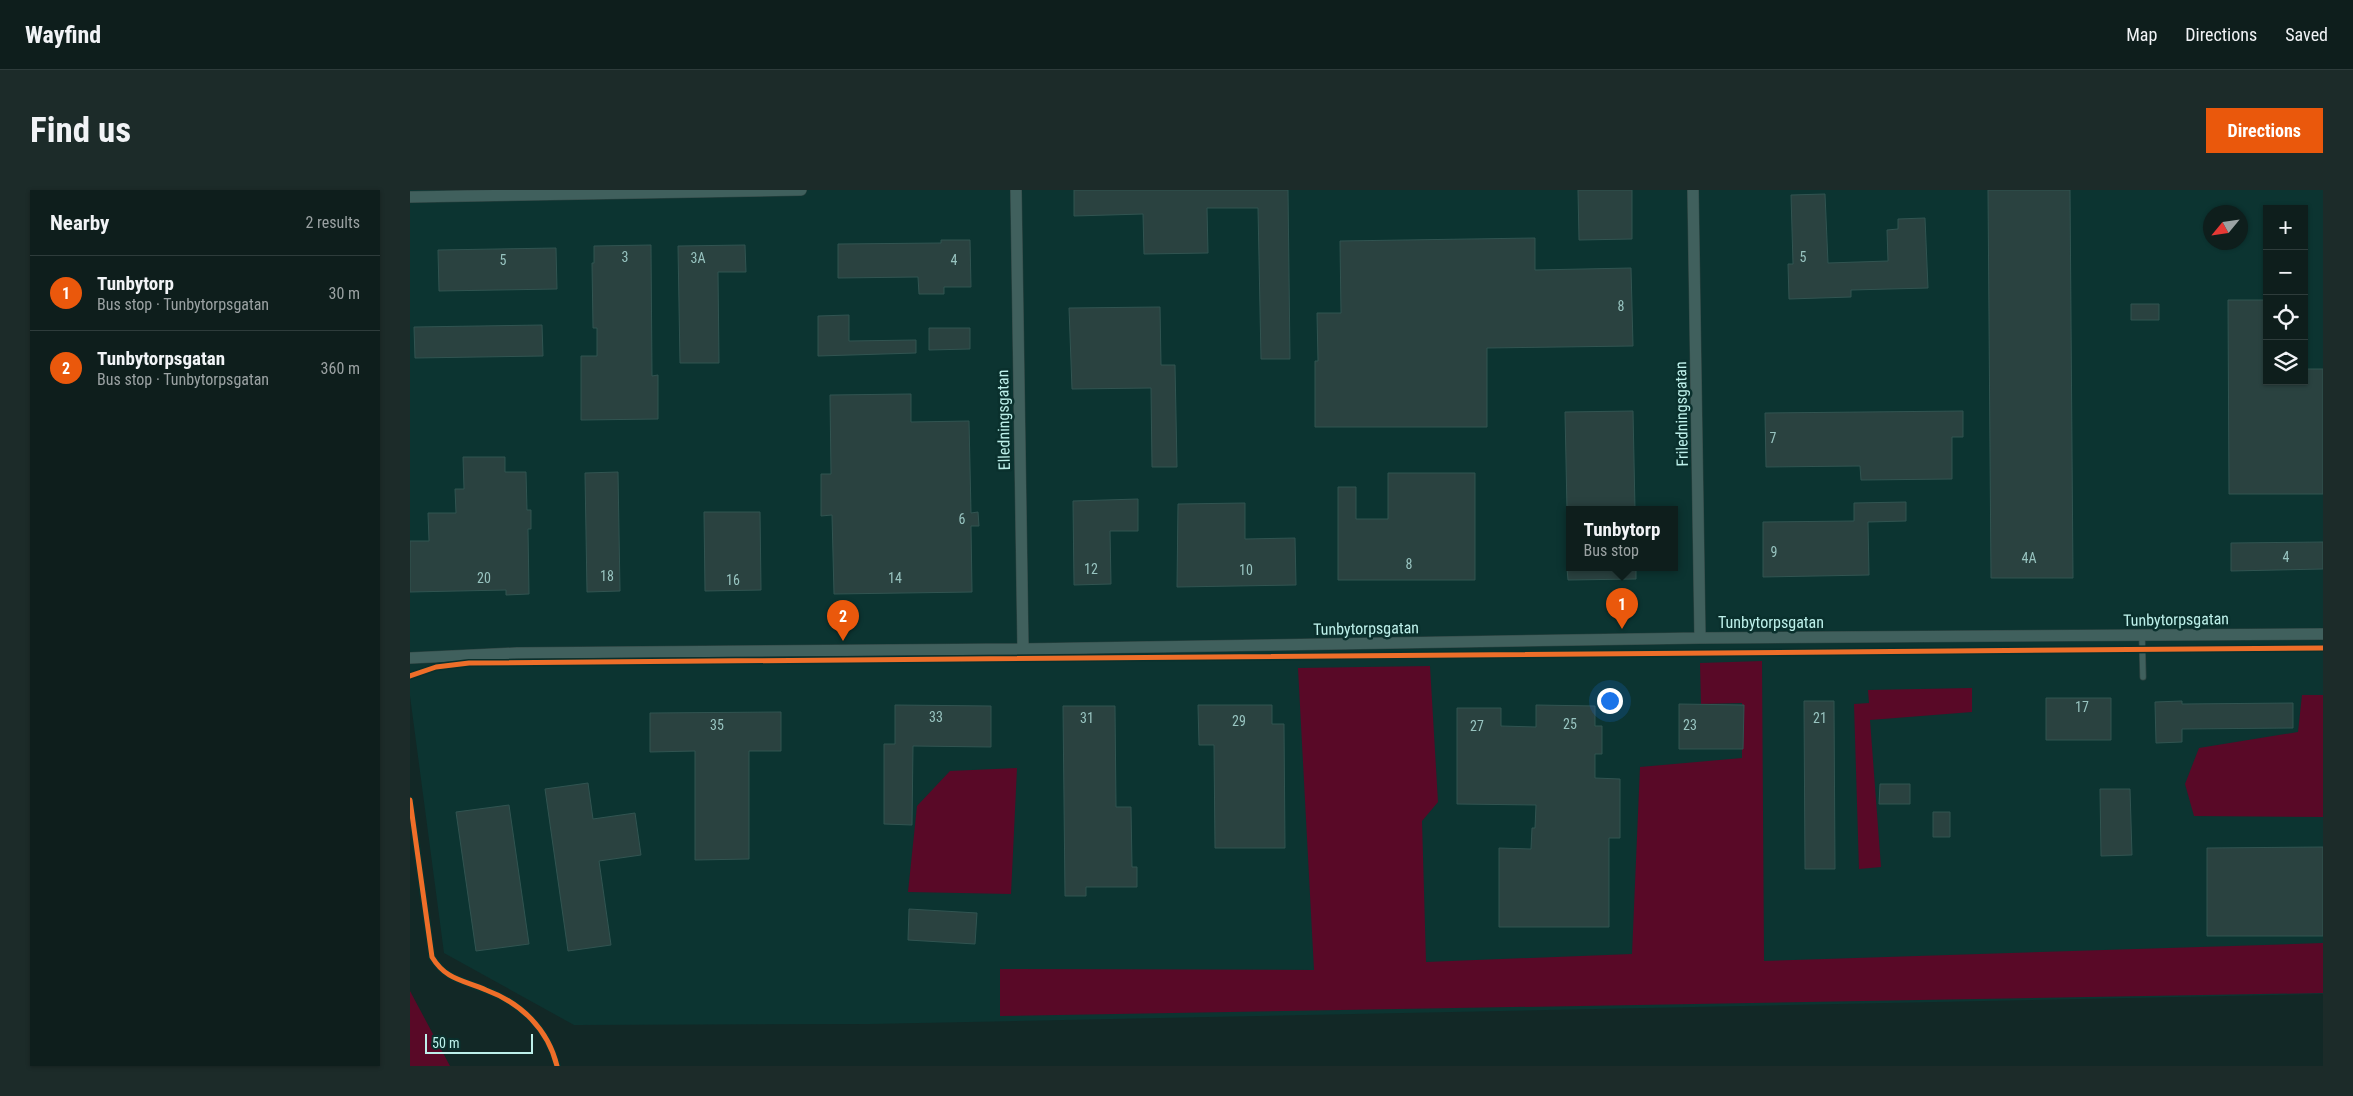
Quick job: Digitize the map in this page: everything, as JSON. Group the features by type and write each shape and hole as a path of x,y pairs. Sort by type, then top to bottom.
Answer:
{"street":[{"path":"410,197 801,190"},
{"name":"Elledningsgatan","path":"1016,190 1023,649"},
{"name":"Friledningsgatan","path":"1693,190 1700,638"},
{"name":"Tunbytorpsgatan","path":"410,658 533,653 1023,649 1700,638 2323,634"}],"lane":[{"path":"2142,636 2143,677"}],"shaded area":[{"path":"410,190 2323,190 2323,994 870,1024 574,1025 444,953 410,696"},
{"path":"1762,661 1764,961 2323,943 2323,993 1000,1016 1000,969 1314,970 1298,668 1430,666 1438,802 1422,821 1426,962 1632,954 1640,767 1742,758 1742,703 1701,704 1700,663"},
{"path":"1972,688 1972,712 1870,720 1881,867 1859,869 1854,704 1869,703 1868,690"},
{"path":"2302,695 2323,695 2323,817 2194,816 2185,784 2199,748 2298,732"},
{"path":"1017,768 1011,894 908,892 917,806 950,771"},
{"path":"410,991 450,1066 410,1066"}],"building":[{"path":"1074,190 1288,190 1290,359 1261,359 1258,208 1207,208 1208,253 1144,254 1143,214 1074,216"},
{"path":"1578,190 1632,190 1632,239 1579,240"},
{"path":"1988,190 2070,190 2073,578 1991,578"},
{"path":"1825,194 1828,263 1888,261 1887,230 1898,229 1898,219 1925,218 1928,288 1851,290 1851,297 1789,299 1788,264 1793,264 1791,195"},
{"path":"1535,238 1535,270 1631,268 1633,346 1487,348 1487,427 1315,427 1315,361 1318,361 1317,313 1341,313 1340,241"},
{"path":"941,240 970,240 971,287 944,287 944,294 919,294 918,277 838,278 838,244 941,243"},
{"path":"651,245 652,376 658,375 658,419 581,420 581,356 597,356 597,328 593,328 592,263 594,263 594,246"},
{"path":"745,245 746,272 718,272 719,363 680,363 678,246"},
{"path":"556,248 557,289 439,291 438,250"},
{"path":"2228,300 2263,300 2263,385 2308,385 2308,369 2323,369 2323,494 2229,494"},
{"path":"2131,304 2159,304 2159,320 2131,320"},
{"path":"1160,307 1161,365 1175,365 1177,467 1152,467 1151,388 1072,389 1069,308"},
{"path":"849,315 849,341 916,340 916,353 818,356 818,316"},
{"path":"542,325 543,356 415,358 414,327"},
{"path":"929,328 970,328 970,349 929,350"},
{"path":"911,394 911,422 969,421 971,513 978,512 979,526 971,526 972,592 834,594 832,515 821,516 821,474 831,474 830,395"},
{"path":"1633,411 1635,506 1567,506 1565,412"},
{"path":"1963,411 1963,437 1952,437 1952,479 1861,480 1860,466 1766,467 1765,413"},
{"path":"463,457 505,457 505,472 526,472 527,510 531,510 531,529 528,529 529,594 506,595 506,590 410,592 410,541 429,541 428,513 456,513 455,489 464,489"},
{"path":"618,472 620,591 587,592 585,473"},
{"path":"1388,473 1475,473 1475,580 1338,580 1338,487 1356,487 1356,519 1388,519"},
{"path":"1138,499 1138,531 1110,531 1111,584 1074,585 1073,501"},
{"path":"1906,502 1906,521 1868,522 1869,575 1763,577 1763,522 1854,521 1854,503"},
{"path":"1245,503 1245,539 1295,538 1296,585 1177,587 1178,504"},
{"path":"704,512 760,512 761,590 705,591"},
{"path":"2323,542 2323,569 2231,571 2231,543"},
{"path":"1567,571 1636,571 1636,579 1568,580"},
{"path":"2046,698 2111,698 2111,740 2046,740"},
{"path":"1804,701 1834,701 1835,869 1805,869"},
{"path":"2182,701 2182,704 2293,703 2293,728 2182,729 2182,742 2156,743 2155,702"},
{"path":"1679,704 1744,705 1743,749 1679,749"},
{"path":"895,705 991,706 991,747 913,746 912,825 884,824 884,744 895,744"},
{"path":"1198,705 1272,705 1272,724 1284,724 1285,848 1215,848 1214,745 1199,745"},
{"path":"1536,705 1595,706 1595,726 1602,726 1602,754 1595,754 1595,778 1620,779 1620,838 1609,838 1609,927 1499,927 1499,848 1531,849 1532,828 1535,828 1536,805 1457,804 1457,708 1501,708 1501,726 1536,727"},
{"path":"1063,706 1115,706 1116,807 1131,807 1132,867 1137,867 1137,887 1086,887 1086,896 1065,896"},
{"path":"781,712 781,751 749,751 749,859 695,860 695,751 650,752 650,713"},
{"path":"588,783 593,819 635,813 641,855 599,861 611,945 568,951 545,789"},
{"path":"1880,784 1910,784 1910,804 1879,804"},
{"path":"2100,789 2130,789 2132,855 2101,856"},
{"path":"509,805 529,944 476,951 456,812"},
{"path":"1933,812 1950,812 1950,837 1933,837"},
{"path":"2323,847 2323,936 2207,936 2207,848"},
{"path":"909,909 977,913 975,944 908,940"}],"cycle path":[{"path":"410,676 436,667 469,663 2323,648"},
{"path":"410,800 432,957 437,965 449,975 499,995 521,1010 540,1029 553,1053 557,1066"}],"place":[{"name":"Tunbytorp","path":"1622,629"},
{"name":"Tunbytorpsgatan","path":"843,641"}]}
